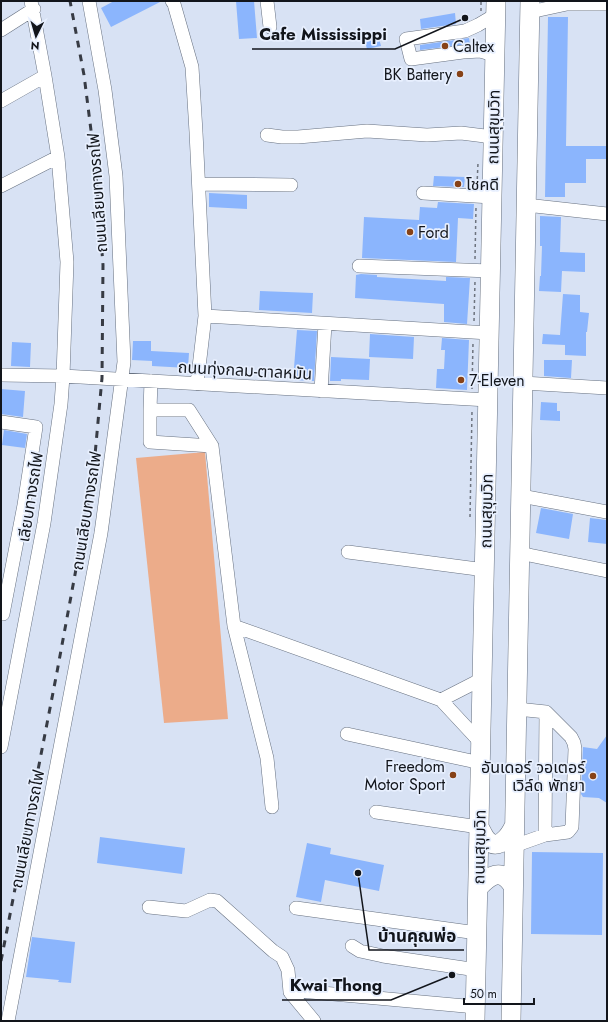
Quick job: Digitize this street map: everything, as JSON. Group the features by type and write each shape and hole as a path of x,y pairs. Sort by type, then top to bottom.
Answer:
{"highway":[{"path":"511,1021 530,7"},
{"name":"ถนนสุขุมวิท","path":"476,1014 496,8"},
{"path":"479,827 486,840 499,844 510,836 514,826"},
{"path":"478,888 489,877 495,875 505,876 509,879 513,886"}],"street":[{"name":"ถนนเลียบทางรถไฟ","path":"8,1021 101,533 124,362 116,176 105,90 89,1"},
{"path":"172,1 192,67 205,316 197,384"},
{"path":"267,1 270,27"},
{"path":"530,7 567,4 607,4"},
{"path":"1,30 32,5 58,157 67,262 63,376"},
{"path":"494,55 480,51 411,59 406,40 460,31 478,25 496,8"},
{"path":"460,31 463,52"},
{"path":"1,101 45,76"},
{"path":"267,135 298,137 367,131 427,135 461,133 493,137"},
{"path":"1,186 58,157"},
{"path":"199,184 292,185"},
{"path":"424,193 492,197"},
{"path":"526,205 607,214"},
{"path":"359,266 490,271"},
{"path":"205,316 489,333"},
{"path":"321,391 325,324"},
{"name":"ถนนทุ่งกลม-ตาลหมัน","path":"1,375 63,376 488,400"},
{"name":"เลียบทางรถไฟ","path":"1,747 44,523 61,404 63,376"},
{"path":"151,381 150,442 212,446"},
{"path":"523,383 607,388"},
{"path":"150,410 189,410 212,446 234,626 267,758 272,807"},
{"path":"1,422 36,426 24,505 3,614 1,613"},
{"path":"521,496 607,512"},
{"path":"348,552 485,570"},
{"path":"519,553 607,571"},
{"path":"234,626 441,700 481,743"},
{"path":"441,700 482,679"},
{"path":"514,846 545,835 568,832 572,827 575,749 571,737 546,712 517,709"},
{"path":"545,835 546,712"},
{"path":"347,734 481,763"},
{"path":"376,812 479,827"},
{"path":"149,907 186,911 210,900 217,901 282,958 288,970 290,992 314,1021"},
{"path":"296,908 477,933"},
{"path":"352,946 360,951 383,956 477,970"},
{"path":"290,992 300,991 476,1014"}],"shaded area":[{"path":"205,452 228,719 164,723 136,458"}],"building":[{"path":"114,1 162,1 111,27 101,8"},
{"path":"236,1 254,1 257,38 239,39"},
{"path":"455,13 456,24 421,29 420,19"},
{"path":"548,17 568,17 566,146 607,146 607,159 586,159 586,183 565,183 565,197 545,197"},
{"path":"377,31 381,46 367,49 363,34"},
{"path":"469,38 470,44 420,50 420,45"},
{"path":"434,176 465,177 464,187 433,186"},
{"path":"209,193 247,195 247,209 209,207"},
{"name":"Ford","path":"438,202 474,204 473,219 458,218 456,262 362,258 364,217 419,220 420,207 437,208"},
{"path":"540,216 561,217 560,252 585,253 585,272 562,271 561,292 539,291 542,246 540,246"},
{"path":"356,275 377,275 377,277 446,281 446,277 470,278 467,324 444,322 444,304 355,298"},
{"path":"260,291 313,293 312,313 259,310"},
{"path":"563,294 580,295 580,312 589,313 586,332 586,356 565,355 565,345 542,344 543,334 560,335"},
{"path":"297,330 317,331 314,381 293,380"},
{"path":"370,334 414,337 413,359 369,357"},
{"path":"442,338 469,340 467,390 436,388 437,369 444,369 445,350 441,350"},
{"path":"133,341 151,341 151,351 189,353 188,368 152,366 152,361 132,360"},
{"path":"12,342 31,343 30,367 11,366"},
{"path":"331,357 370,359 369,380 341,379 341,381 330,381"},
{"path":"544,360 572,360 571,378 544,376"},
{"path":"1,389 25,391 23,417 1,414"},
{"path":"541,402 557,403 557,411 560,411 560,421 540,420"},
{"path":"4,430 27,434 25,448 2,445"},
{"path":"541,508 573,514 569,539 536,533"},
{"path":"590,518 607,520 607,544 588,542"},
{"name":"อันเดอร์ วอเตอร์ เวิล์ด พัทยา","path":"607,735 607,803 599,798 583,797 581,794 583,747 597,749"},
{"path":"100,837 185,848 182,874 97,863"},
{"path":"307,843 331,848 330,854 384,865 379,891 325,880 321,902 296,897"},
{"path":"532,852 603,853 602,935 531,934"},
{"path":"32,937 75,942 71,983 58,982 59,980 26,977"}],"railway":[{"path":"1,961 93,477 102,378 103,265 95,162 84,75 70,1"}],"place":[{"name":"Cafe Mississippi","path":"465,18"},
{"name":"Caltex","path":"445,46"},
{"name":"BK Battery","path":"460,74"},
{"name":"โชคดี","path":"458,184"},
{"name":"Ford","path":"410,232"},
{"name":"7-Eleven","path":"461,380"},
{"name":"Freedom Motor Sport","path":"453,775"},
{"name":"อันเดอร์ วอเตอร์ เวิล์ด พัทยา","path":"593,776"},
{"name":"บ้านคุณพ่อ","path":"358,873"},
{"name":"Kwai Thong","path":"452,975"}]}
